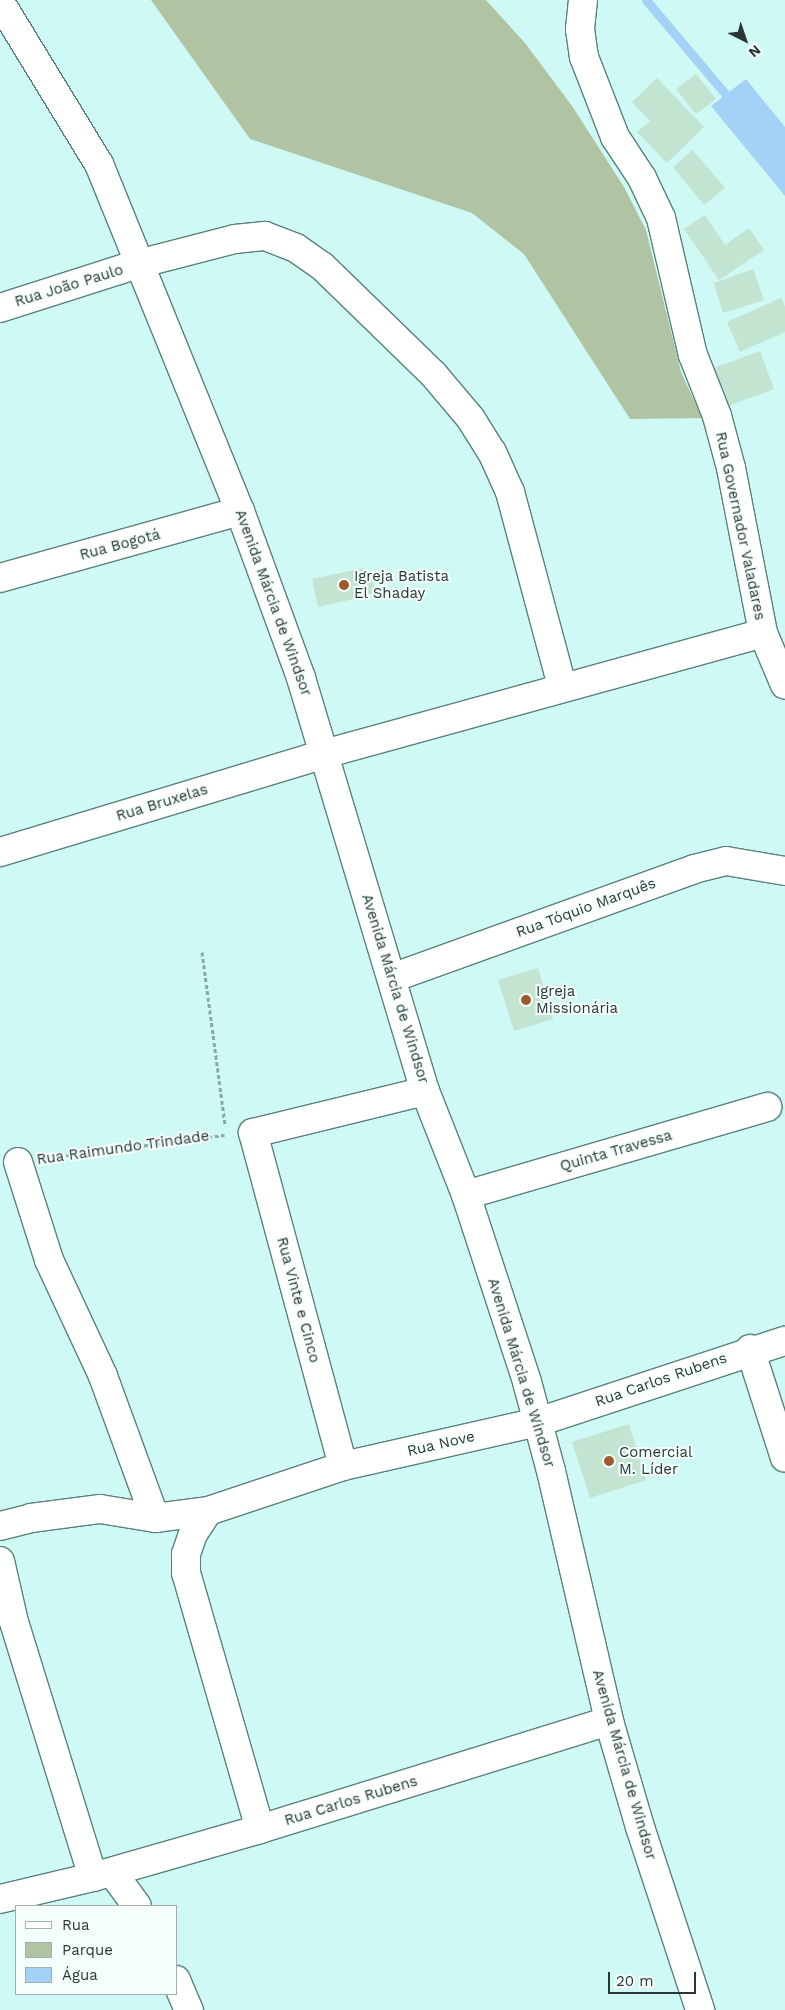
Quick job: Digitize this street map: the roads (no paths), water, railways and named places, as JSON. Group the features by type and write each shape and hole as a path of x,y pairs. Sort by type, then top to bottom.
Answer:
{"street":[{"name":"Rua Governador Valadares","path":"583,0 580,30 584,57 615,138 642,178 661,218 692,355 717,416 731,468 763,633 785,685"},
{"name":"Avenida Márcia de Windsor","path":"0,2 99,164 240,512 301,678 426,1091 466,1195 538,1422 609,1721 640,1827 700,2010"},
{"name":"Rua João Paulo","path":"0,308 138,264 235,239 265,236 296,248 322,266 434,375 471,419 492,452 510,492 562,686"},
{"name":"Rua Bogotá","path":"0,578 240,512"},
{"name":"Rua Bruxelas","path":"0,852 324,754 562,686 763,633"},
{"name":"Rua Tóquio Marquês","path":"392,978 694,869 726,861 785,871"},
{"name":"Rua Vinte e Cinco","path":"343,1466 253,1133 426,1091"},
{"name":"Quinta Travessa","path":"466,1195 767,1107"},
{"name":"Rua Raimundo Trindade","path":"18,1162 49,1260 103,1376 155,1518"},
{"name":"Rua Carlos Rubens","path":"538,1422 750,1350 785,1341"},
{"path":"750,1350 785,1458"},
{"name":"Rua Nove","path":"0,1526 31,1518 100,1509 155,1518 208,1511 343,1466 538,1422"},
{"path":"208,1511 193,1534 186,1554 186,1573 260,1829"},
{"path":"0,1561 14,1622 102,1875 136,1905"},
{"name":"Rua Carlos Rubens","path":"0,1900 102,1875 260,1829 609,1721"},
{"path":"178,1985 188,2010"}],"water":[{"path":"746,79 785,127 785,196 711,106"}],"waterway":[{"path":"646,0 733,103"}],"place":[{"name":"Igreja Batista El Shaday","path":"344,585"},
{"name":"Igreja Missionária","path":"526,1000"},
{"name":"Comercial M. Líder","path":"609,1461"}]}
